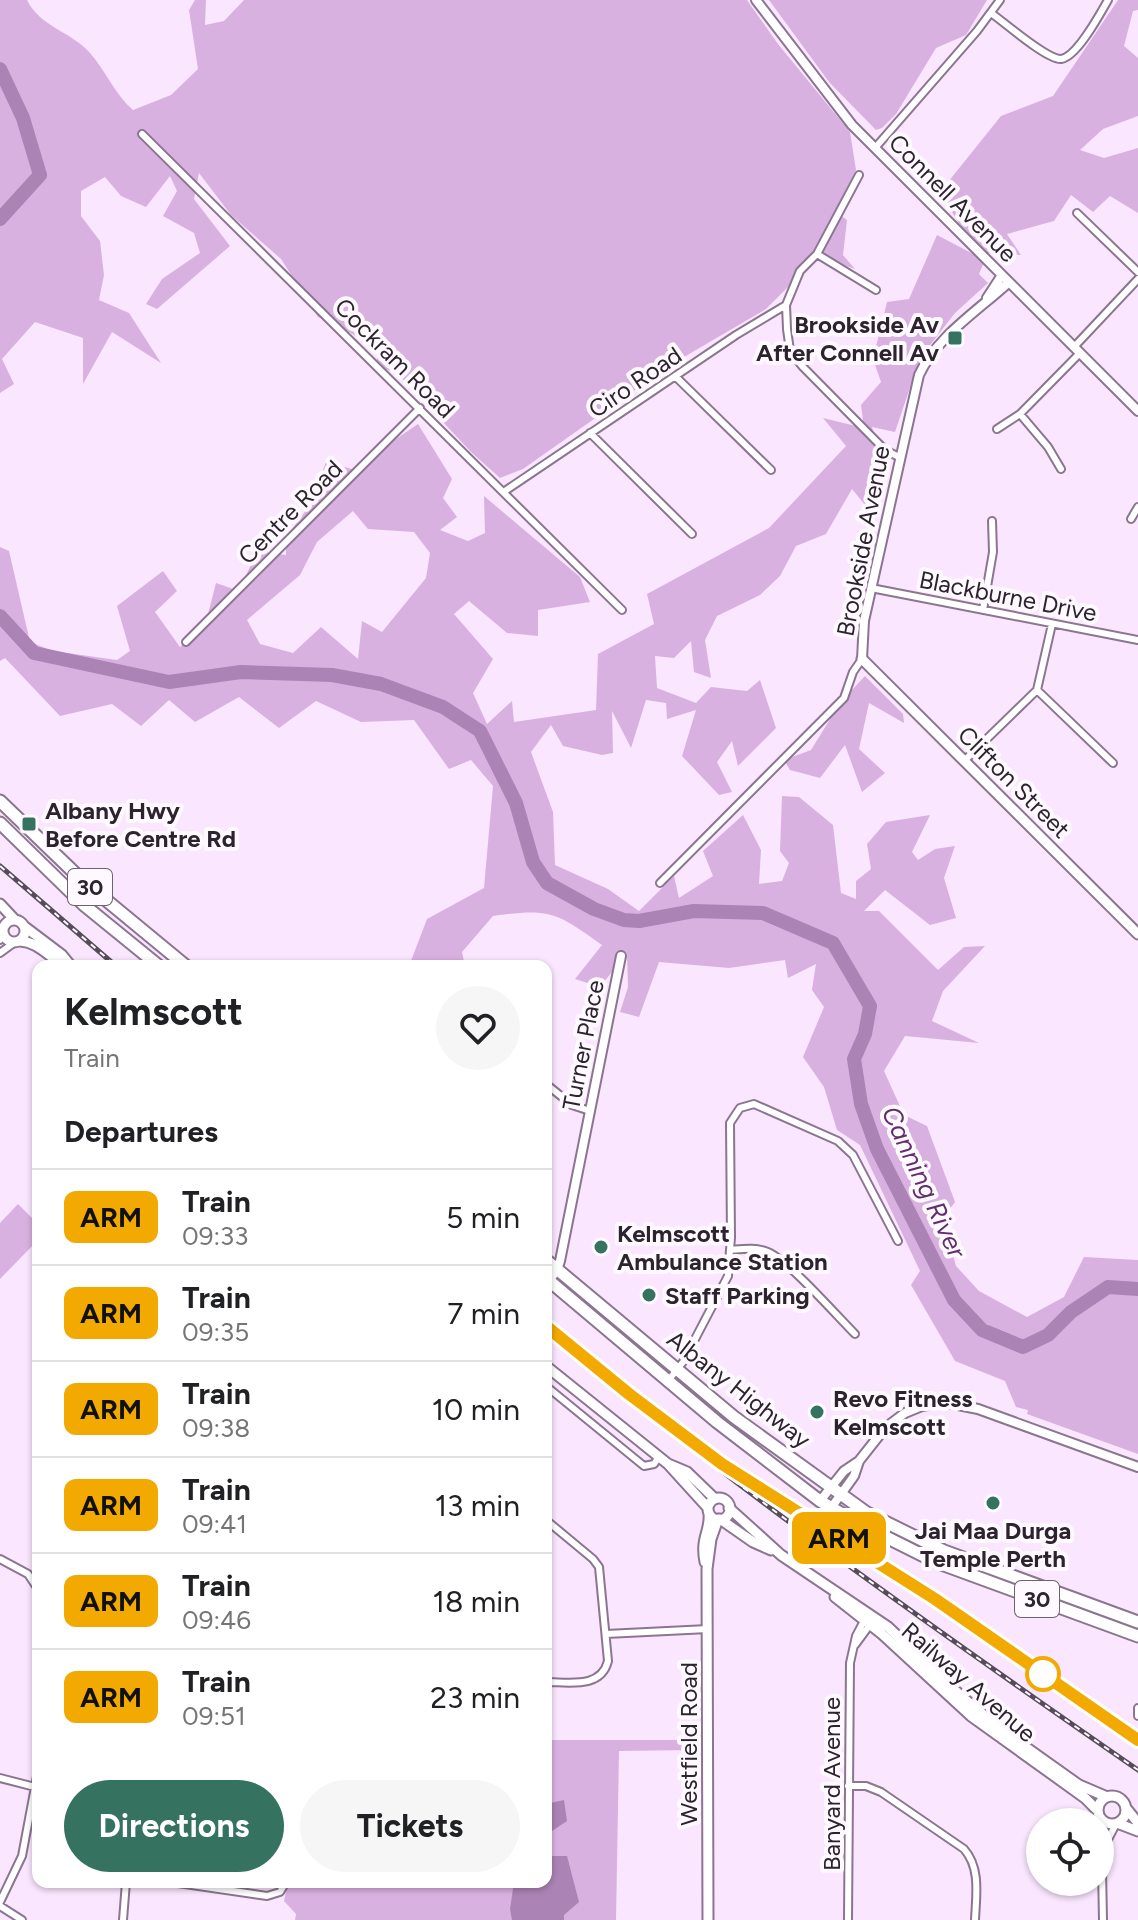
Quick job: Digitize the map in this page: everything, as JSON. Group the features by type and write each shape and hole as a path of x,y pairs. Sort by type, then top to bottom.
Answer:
{"highway":[{"name":"30","path":"0,801 71,870 179,960"},
{"name":"30","path":"0,823 60,883 152,960"},
{"path":"60,883 71,870"},
{"name":"Albany Highway","path":"552,1265 734,1417 867,1513 919,1540 1138,1622"},
{"name":"Albany Highway","path":"552,1283 668,1381 831,1508 936,1562 1138,1636"},
{"path":"1020,1594 1025,1581"}],"main road":[{"name":"Clifton Street","path":"862,659 1138,934"},
{"path":"0,904 65,960"},
{"path":"15,920 9,921 2,931 8,941 36,945 56,960"},
{"path":"17,942 25,933 25,927"},
{"path":"552,1371 663,1460 719,1519 727,1515 729,1508 724,1500 715,1499 687,1472 663,1460"},
{"path":"709,1510 715,1499"},
{"name":"Railway Avenue","path":"729,1508 781,1555 909,1645 1000,1729 1079,1785 1107,1797 1120,1798 1138,1823"},
{"name":"Westfield Road","path":"707,1569 702,1544 710,1518 709,1510"},
{"name":"Westfield Road","path":"708,1920 707,1569 711,1539 719,1519"},
{"name":"Railway Avenue","path":"719,1519 758,1545 781,1555"},
{"name":"Railway Avenue","path":"869,1619 971,1716 1085,1798 1093,1808"},
{"path":"909,1645 908,1652 932,1681"},
{"path":"1100,1808 1100,1803 1107,1797"},
{"path":"1116,1824 1124,1817 1126,1808"},
{"name":"Railway Avenue","path":"1116,1824 1138,1831"}],"street":[{"name":"Connell Avenue","path":"756,0 836,106 875,148 1138,411"},
{"path":"875,148 1000,0"},
{"path":"991,13 1040,50 1061,59 1073,53 1108,0"},
{"name":"Cockram Road","path":"142,134 622,610"},
{"path":"859,175 817,254 800,271 786,305 790,351 879,444 899,457"},
{"path":"1077,213 1138,272"},
{"path":"817,254 876,290"},
{"name":"Brookside Avenue","path":"660,883 844,698 853,672 862,659 862,630 899,457 923,366 1006,279"},
{"path":"997,429 1020,414 1138,279"},
{"name":"Ciro Road","path":"505,491 786,305"},
{"path":"675,376 771,470"},
{"name":"Centre Road","path":"186,642 420,408"},
{"path":"1020,414 1048,447 1061,469"},
{"path":"590,433 692,534"},
{"path":"1131,519 1138,507"},
{"path":"983,610 993,552 992,521"},
{"name":"Blackburne Drive","path":"871,588 1138,640"},
{"path":"964,761 1037,690 1052,624"},
{"path":"1037,690 1113,763"},
{"path":"0,953 17,942"},
{"name":"Turner Place","path":"552,1276 557,1270 621,956"},
{"path":"552,1089 572,1105 590,1111"},
{"path":"668,1381 678,1370 728,1276 730,1123 736,1111 754,1104 838,1141 853,1155 898,1241"},
{"path":"730,1250 770,1252 855,1334"},
{"path":"552,1391 644,1466 663,1460"},
{"path":"820,1501 844,1471 859,1461 885,1428 916,1408 943,1402 978,1409 1138,1467"},
{"path":"831,1508 854,1476 859,1461"},
{"path":"552,1525 597,1564 601,1575 608,1661 599,1677 584,1682 552,1682"},
{"path":"0,1559 28,1574 32,1580"},
{"name":"Banyard Avenue","path":"848,1920 850,1663 853,1648 869,1619"},
{"path":"606,1634 708,1629"},
{"path":"1138,1708 1138,1716"},
{"path":"0,1778 32,1786"},
{"path":"848,1786 866,1786 881,1792 964,1849 972,1859 976,1873 975,1920"},
{"path":"22,1920 0,1904 20,1864 32,1802"},
{"path":"1114,1828 1116,1824"},
{"path":"123,1920 126,1888"},
{"path":"212,1888 267,1896 280,1892 282,1888"},
{"path":"1103,1896 1103,1920"}],"shaded area":[{"path":"0,0 27,0 40,17 83,46 133,110 171,95 198,69 189,10 195,0 206,0 205,25 224,21 244,0 747,0 778,44 850,132 856,170 835,211 847,220 843,255 855,269 811,254 789,286 766,309 672,364 523,469 500,478 471,452 397,373 375,366 379,351 343,328 318,317 281,259 231,215 199,173 194,199 230,246 157,309 146,304 162,279 200,253 194,233 163,216 177,191 170,176 146,207 121,196 105,177 81,191 81,216 100,241 104,275 99,300 129,313 161,363 112,332 83,384 83,338 35,322 2,359 14,384 0,393"},
{"path":"769,0 987,0 966,35 936,48 896,114 876,130 829,82"},
{"path":"1118,0 1138,0 1138,10 1133,11 1124,46 1138,58 1138,116 1103,129 1080,150 1104,158 1138,148 1138,213 1110,196 1093,212 1071,195 1054,221 1007,234 1021,255 988,253 979,274 988,283 955,313 920,358 895,432 872,427 884,469 866,506 852,489 826,534 796,546 780,576 760,595 717,616 705,640 711,678 694,672 691,641 674,658 655,656 657,688 696,703 711,687 747,691 760,680 776,728 738,766 732,741 717,762 732,792 719,795 682,756 696,710 667,719 666,703 646,700 631,748 612,711 613,753 602,755 563,746 551,725 531,752 553,812 555,865 608,889 639,911 674,876 679,898 713,876 703,851 743,815 761,850 759,884 782,881 789,863 780,851 782,796 799,797 833,825 841,893 856,899 856,881 871,869 867,844 886,822 930,815 912,852 918,860 935,849 955,846 944,878 956,918 930,925 885,890 864,911 879,911 938,970 964,947 985,946 943,991 932,1021 979,1043 905,1036 884,1071 904,1115 927,1126 955,1202 943,1218 956,1266 979,1291 1027,1317 1064,1297 1084,1257 1138,1260 1138,1454 1027,1414 1028,1410 1016,1407 1005,1381 955,1361 911,1285 920,1271 860,1145 837,1130 824,1087 803,1057 824,1007 812,990 816,964 788,978 785,960 729,968 659,962 639,1017 620,1012 628,987 627,953 600,987 575,979 602,945 574,925 552,915 528,913 493,916 462,952 464,960 411,960 427,919 484,888 493,786 471,760 449,769 414,720 361,722 316,701 279,728 239,697 195,722 169,700 141,726 112,704 60,716 5,658 0,661 0,547 9,551 30,642 53,651 117,660 130,651 117,606 163,571 177,591 155,612 180,647 205,626 216,583 239,591 257,551 286,555 286,537 310,505 326,462 352,469 418,424 452,479 443,498 457,517 440,530 468,541 485,533 484,496 580,577 590,602 538,610 538,636 507,633 469,601 454,614 493,659 473,693 487,724 512,701 514,722 596,710 598,654 654,624 647,594 769,528 846,446 823,418 864,428 861,405 881,382 873,359 887,302 909,299 937,235 979,257 940,192 1001,116 1053,96","holes":["353,511 368,529 414,532 430,553 426,578 382,632 362,621 358,659 321,627 293,653 260,644 247,620 300,575 317,542"]},
{"path":"865,676 903,714 904,723 869,703 859,749 885,773 862,792 845,745 820,778 790,770 784,760 811,750 840,703"},
{"path":"18,1204 32,1218 32,1246 0,1279 0,1223"},
{"path":"552,1740 694,1740 694,1750 619,1751 616,1920 295,1920 296,1914 284,1901 287,1888 552,1888"},
{"path":"564,1800 567,1821 552,1831 552,1803"},
{"path":"552,1856 567,1856 579,1902 564,1915 564,1920 512,1920 513,1888 552,1888"}],"waterway":[{"name":"Canning River","path":"0,69 23,118 40,175 0,219"},
{"name":"Canning River","path":"0,616 34,653 169,682 241,672 332,675 381,684 443,707 480,731 516,803 533,862 547,883 594,909 624,920 639,921 694,911 763,913 833,943 870,1006 865,1034 854,1059 861,1104 877,1149 954,1300 982,1330 1023,1347 1048,1335 1071,1312 1108,1287 1138,1289"}],"railway":[{"path":"0,866 109,960"},
{"path":"552,1336 763,1502 1138,1770"},
{"path":"769,1494 935,1599 1138,1740"}],"train":[{"name":"ARM","path":"552,1331 722,1464 935,1599 1138,1740"}],"place":[{"name":"Brookside Av After Connell Av","path":"955,338"},
{"name":"Albany Hwy Before Centre Rd","path":"29,824"},
{"name":"Kelmscott Ambulance Station","path":"601,1247"},
{"name":"Staff Parking","path":"649,1295"},
{"name":"Revo Fitness Kelmscott","path":"817,1412"},
{"name":"Jai Maa Durga Temple Perth","path":"993,1503"}]}
